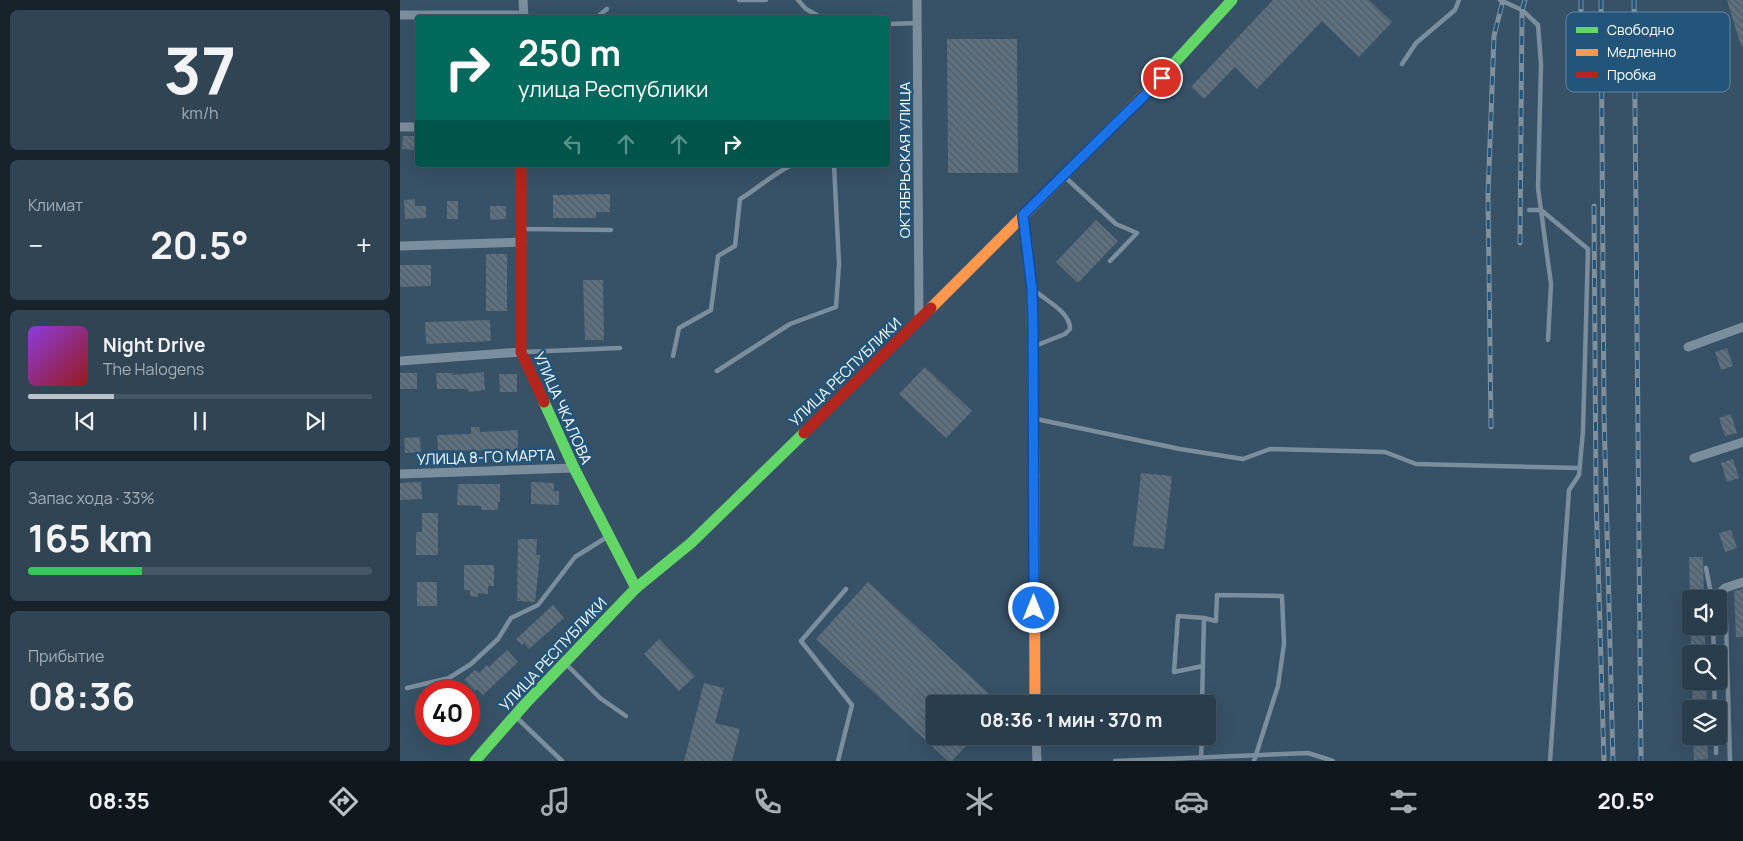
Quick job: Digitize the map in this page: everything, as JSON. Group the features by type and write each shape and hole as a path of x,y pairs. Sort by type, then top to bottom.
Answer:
{"street":[{"path":"523,0 524,15"},
{"name":"ОКТЯБРЬСКАЯ УЛИЦА","path":"917,0 919,320"},
{"name":"УЛИЦА РЕСПУБЛИКИ","path":"475,761 636,588 691,543 919,320 1176,64 1232,0"},
{"path":"400,15 415,15"},
{"path":"400,127 415,127"},
{"name":"УЛИЦА ЧКАЛОВА","path":"521,167 521,352 574,468 636,588"},
{"path":"1023,215 1032,289 1035,695"},
{"path":"400,246 522,242"},
{"path":"1688,347 1743,327"},
{"path":"400,361 521,352"},
{"path":"1694,458 1743,442"},
{"name":"УЛИЦА 8-ГО МАРТА","path":"400,474 574,468"},
{"path":"1725,588 1743,582"},
{"path":"1036,745 1037,761"}],"lane":[{"path":"739,0 766,0"},
{"path":"798,0 806,9 817,15"},
{"path":"1402,64 1416,43 1454,10 1459,0"},
{"path":"1500,0 1522,10 1538,25 1541,64 1538,188 1551,284 1548,340"},
{"path":"600,15 607,9"},
{"path":"890,24 917,23"},
{"path":"673,356 679,328 711,310 718,256 735,246 740,199 787,167"},
{"path":"717,371 790,324 836,307 839,264 834,167"},
{"path":"1063,175 1116,224 1137,233 1110,261"},
{"path":"1529,210 1541,210 1588,249 1583,431 1579,475 1569,490 1550,761"},
{"path":"522,229 611,230"},
{"path":"1032,289 1068,317 1071,323 1070,330 1066,334 1033,346"},
{"path":"521,352 620,348"},
{"path":"1033,418 1180,450 1243,459 1270,449 1385,452 1416,464 1580,468"},
{"path":"407,688 449,678 471,664 498,639 512,618 538,605 576,557 609,536"},
{"path":"1706,568 1711,590"},
{"path":"838,761 852,705 800,641 846,588"},
{"path":"1725,588 1730,761"},
{"path":"1203,666 1174,672 1178,616 1216,621 1217,595 1282,596 1284,644 1278,686 1254,758"},
{"path":"1202,695 1204,618"},
{"path":"565,663 600,698 626,716"},
{"path":"515,716 562,761"},
{"path":"1201,758 1202,745"},
{"path":"1716,745 1716,752"},
{"path":"1115,761 1254,758 1308,753 1333,761"}],"building":[{"path":"1273,0 1369,0 1392,22 1359,57 1322,21 1257,89 1235,67 1204,99 1191,87"},
{"path":"1727,0 1743,0 1743,46 1741,46"},
{"path":"947,39 1017,39 1018,173 948,173"},
{"path":"403,136 415,136 415,150 402,149"},
{"path":"610,194 610,212 596,212 596,218 553,218 553,195"},
{"path":"415,199 415,206 426,206 426,218 405,219 404,200"},
{"path":"447,201 458,201 458,219 447,219"},
{"path":"490,206 506,206 506,219 490,220"},
{"path":"1096,220 1118,241 1078,283 1056,262"},
{"path":"486,254 507,254 507,311 486,311"},
{"path":"400,265 431,265 431,286 400,287"},
{"path":"583,280 603,280 604,340 585,340"},
{"path":"490,320 491,341 426,344 425,322"},
{"path":"1727,348 1733,366 1721,370 1715,352"},
{"path":"925,367 972,411 946,438 899,394"},
{"path":"484,372 485,390 468,392 468,389 437,389 436,373 453,373 453,375"},
{"path":"400,373 417,373 417,389 400,389"},
{"path":"499,374 517,374 517,392 500,392"},
{"path":"1731,414 1737,433 1725,436 1719,418"},
{"path":"471,427 479,427 480,432 518,430 518,451 438,450 437,435 471,434"},
{"path":"420,437 421,452 405,453 404,438"},
{"path":"1733,459 1739,478 1727,482 1721,463"},
{"path":"1141,473 1172,476 1164,549 1133,546"},
{"path":"421,482 422,499 400,500 400,483"},
{"path":"531,482 554,483 554,491 559,491 559,505 531,504"},
{"path":"458,484 500,484 498,510 481,510 481,506 457,505"},
{"path":"422,513 438,513 438,555 416,555 416,532 422,532"},
{"path":"1731,530 1737,548 1725,552 1719,533"},
{"path":"518,539 537,539 536,555 540,555 535,602 517,601"},
{"path":"1689,557 1703,557 1704,590 1690,590"},
{"path":"464,565 494,565 494,586 488,586 488,594 478,593 478,597 470,596 470,590 464,590"},
{"path":"417,582 437,582 437,606 417,606"},
{"path":"868,582 990,695 926,695 926,741 816,639"},
{"path":"1743,589 1743,637 1736,637 1734,591"},
{"path":"553,605 564,618 529,649 524,643 522,645 516,639"},
{"path":"1691,635 1705,635 1705,645 1691,645"},
{"path":"659,639 695,676 679,691 644,654"},
{"path":"507,650 518,662 483,695 480,692 480,680 464,680 475,670 479,673 487,665 489,667"},
{"path":"704,683 724,688 715,723 740,729 732,761 684,761"},
{"path":"1692,690 1706,690 1707,700 1693,700"},
{"path":"931,745 967,745 952,761 948,761"},
{"path":"1693,745 1707,745 1708,759 1694,760"}],"railway":[{"path":"1491,427 1488,195 1494,36 1503,0"},
{"path":"1520,243 1522,10 1525,0"},
{"path":"1581,0 1581,12"},
{"path":"1601,0 1601,12"},
{"path":"1634,0 1634,12"},
{"path":"1602,92 1604,413 1613,761"},
{"path":"1635,92 1641,761"},
{"path":"1594,206 1596,497 1604,761"}],"traffic: fast":[{"path":"1156,83 1232,0"},
{"path":"1023,215 1032,289 1034,476"},
{"path":"544,402 574,468 636,588"},
{"path":"475,761 526,703 636,588 691,543 804,433"}],"traffic: slow":[{"path":"931,308 1156,83"},
{"path":"1034,476 1035,695"}],"traffic: jam":[{"path":"521,167 521,352 544,402"},
{"path":"804,433 931,308"}],"route":[{"path":"1034,608 1032,289 1023,215 1162,78"}]}
